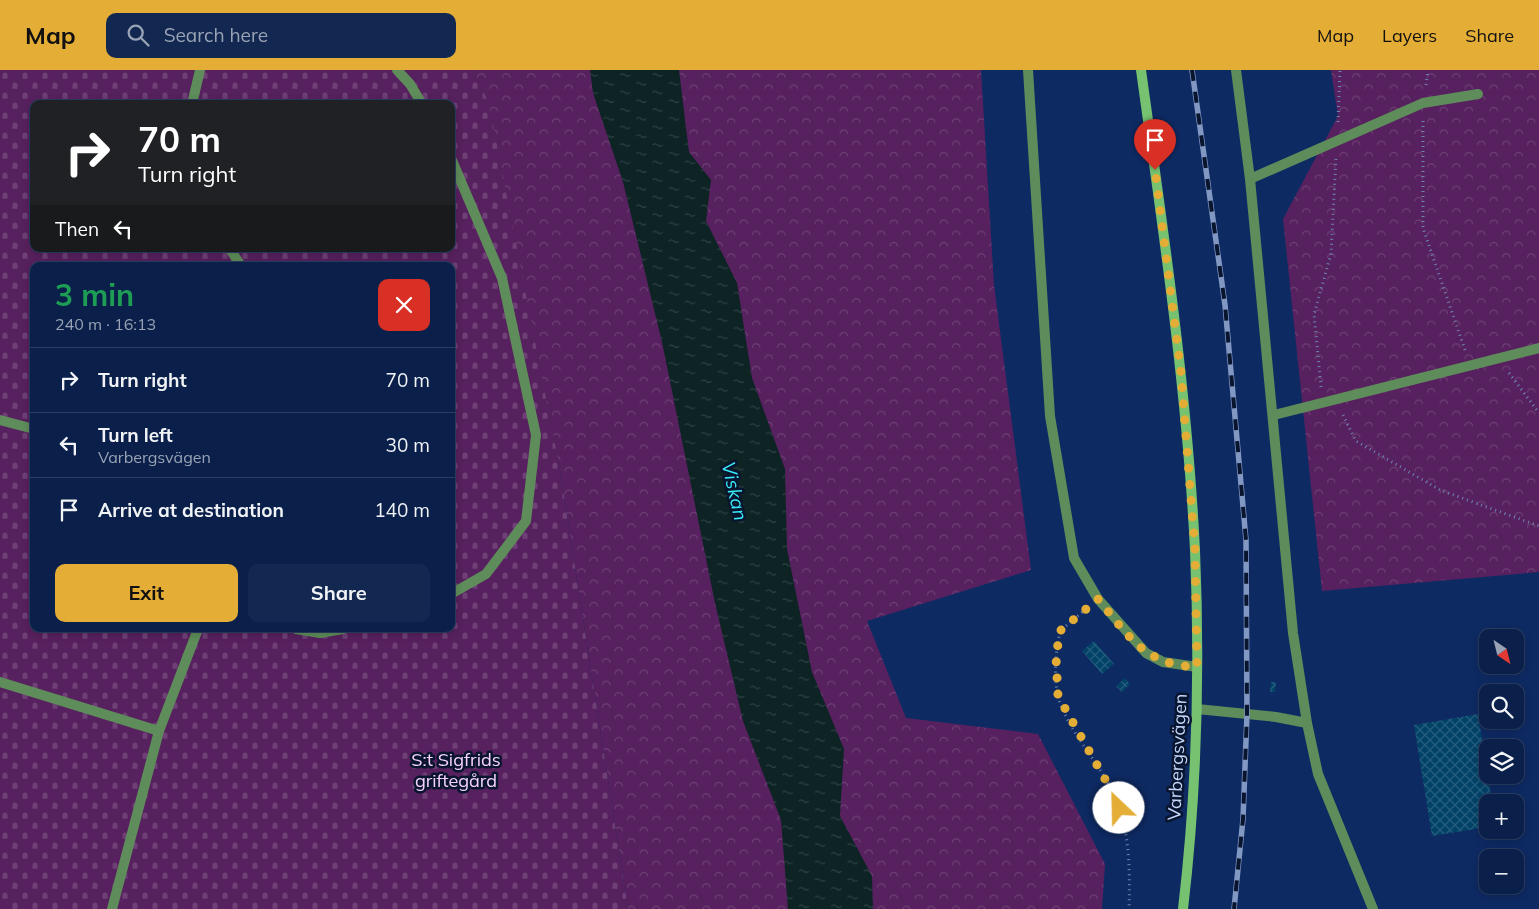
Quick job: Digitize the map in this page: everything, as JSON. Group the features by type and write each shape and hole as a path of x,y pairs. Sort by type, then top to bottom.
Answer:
{"main road":[{"name":"Varbergsvägen","path":"1141,70 1181,373 1195,549 1197,709 1188,863 1183,909"}],"street":[{"path":"193,100 200,70"},
{"path":"397,70 410,84 420,100"},
{"path":"1028,70 1050,416 1074,558 1098,599 1146,653 1163,662 1197,667"},
{"path":"1236,70 1250,179 1274,415 1293,633 1307,723 1318,774 1373,909"},
{"path":"1250,179 1337,143 1423,104 1478,94"},
{"path":"455,167 502,278 536,435 526,521 486,574 455,592"},
{"path":"1274,415 1539,348"},
{"path":"0,420 30,428"},
{"path":"112,909 159,731 197,632"},
{"path":"0,682 159,731"},
{"path":"1197,709 1276,717 1307,723"}],"path":[{"path":"1340,70 1331,254 1314,314 1320,386 1335,399 1356,441 1440,490 1539,526"},
{"path":"1428,70 1423,104 1423,228 1470,365"},
{"path":"1498,359 1539,413"},
{"path":"1098,599 1060,631 1056,657 1058,696 1114,795 1123,821 1130,866 1129,909"}],"green space":[{"name":"S:t Sigfrids griftegård","path":"0,70 474,70 489,104 560,470 628,909 0,909"},
{"path":"474,70 981,70 994,285 1031,570 867,621 906,718 1038,734 1105,864 1102,909 628,909 560,470"},
{"path":"1331,70 1539,70 1539,572 1322,591 1283,219 1338,116"}],"water":[{"name":"Viskan","path":"590,70 679,70 689,152 711,180 706,221 737,283 752,378 785,469 787,549 812,672 844,749 840,816 872,876 873,909 788,909 781,820 743,721 715,603 662,342 623,182 593,93"}],"building":[{"path":"1094,641 1114,664 1102,674 1082,651"},
{"path":"1125,678 1130,684 1122,692 1116,686"},
{"path":"1271,682 1276,682 1275,692 1270,692"},
{"path":"1478,714 1482,739 1479,739 1479,784 1489,784 1491,794 1479,794 1479,828 1432,836 1414,725"}],"railway":[{"path":"1192,70 1225,305 1246,540 1247,714 1243,819 1234,909"}],"route":[{"path":"1119,808 1114,795 1073,727 1058,696 1056,657 1060,631 1098,599 1146,653 1163,662 1197,667 1195,549 1181,373 1155,170"}]}
